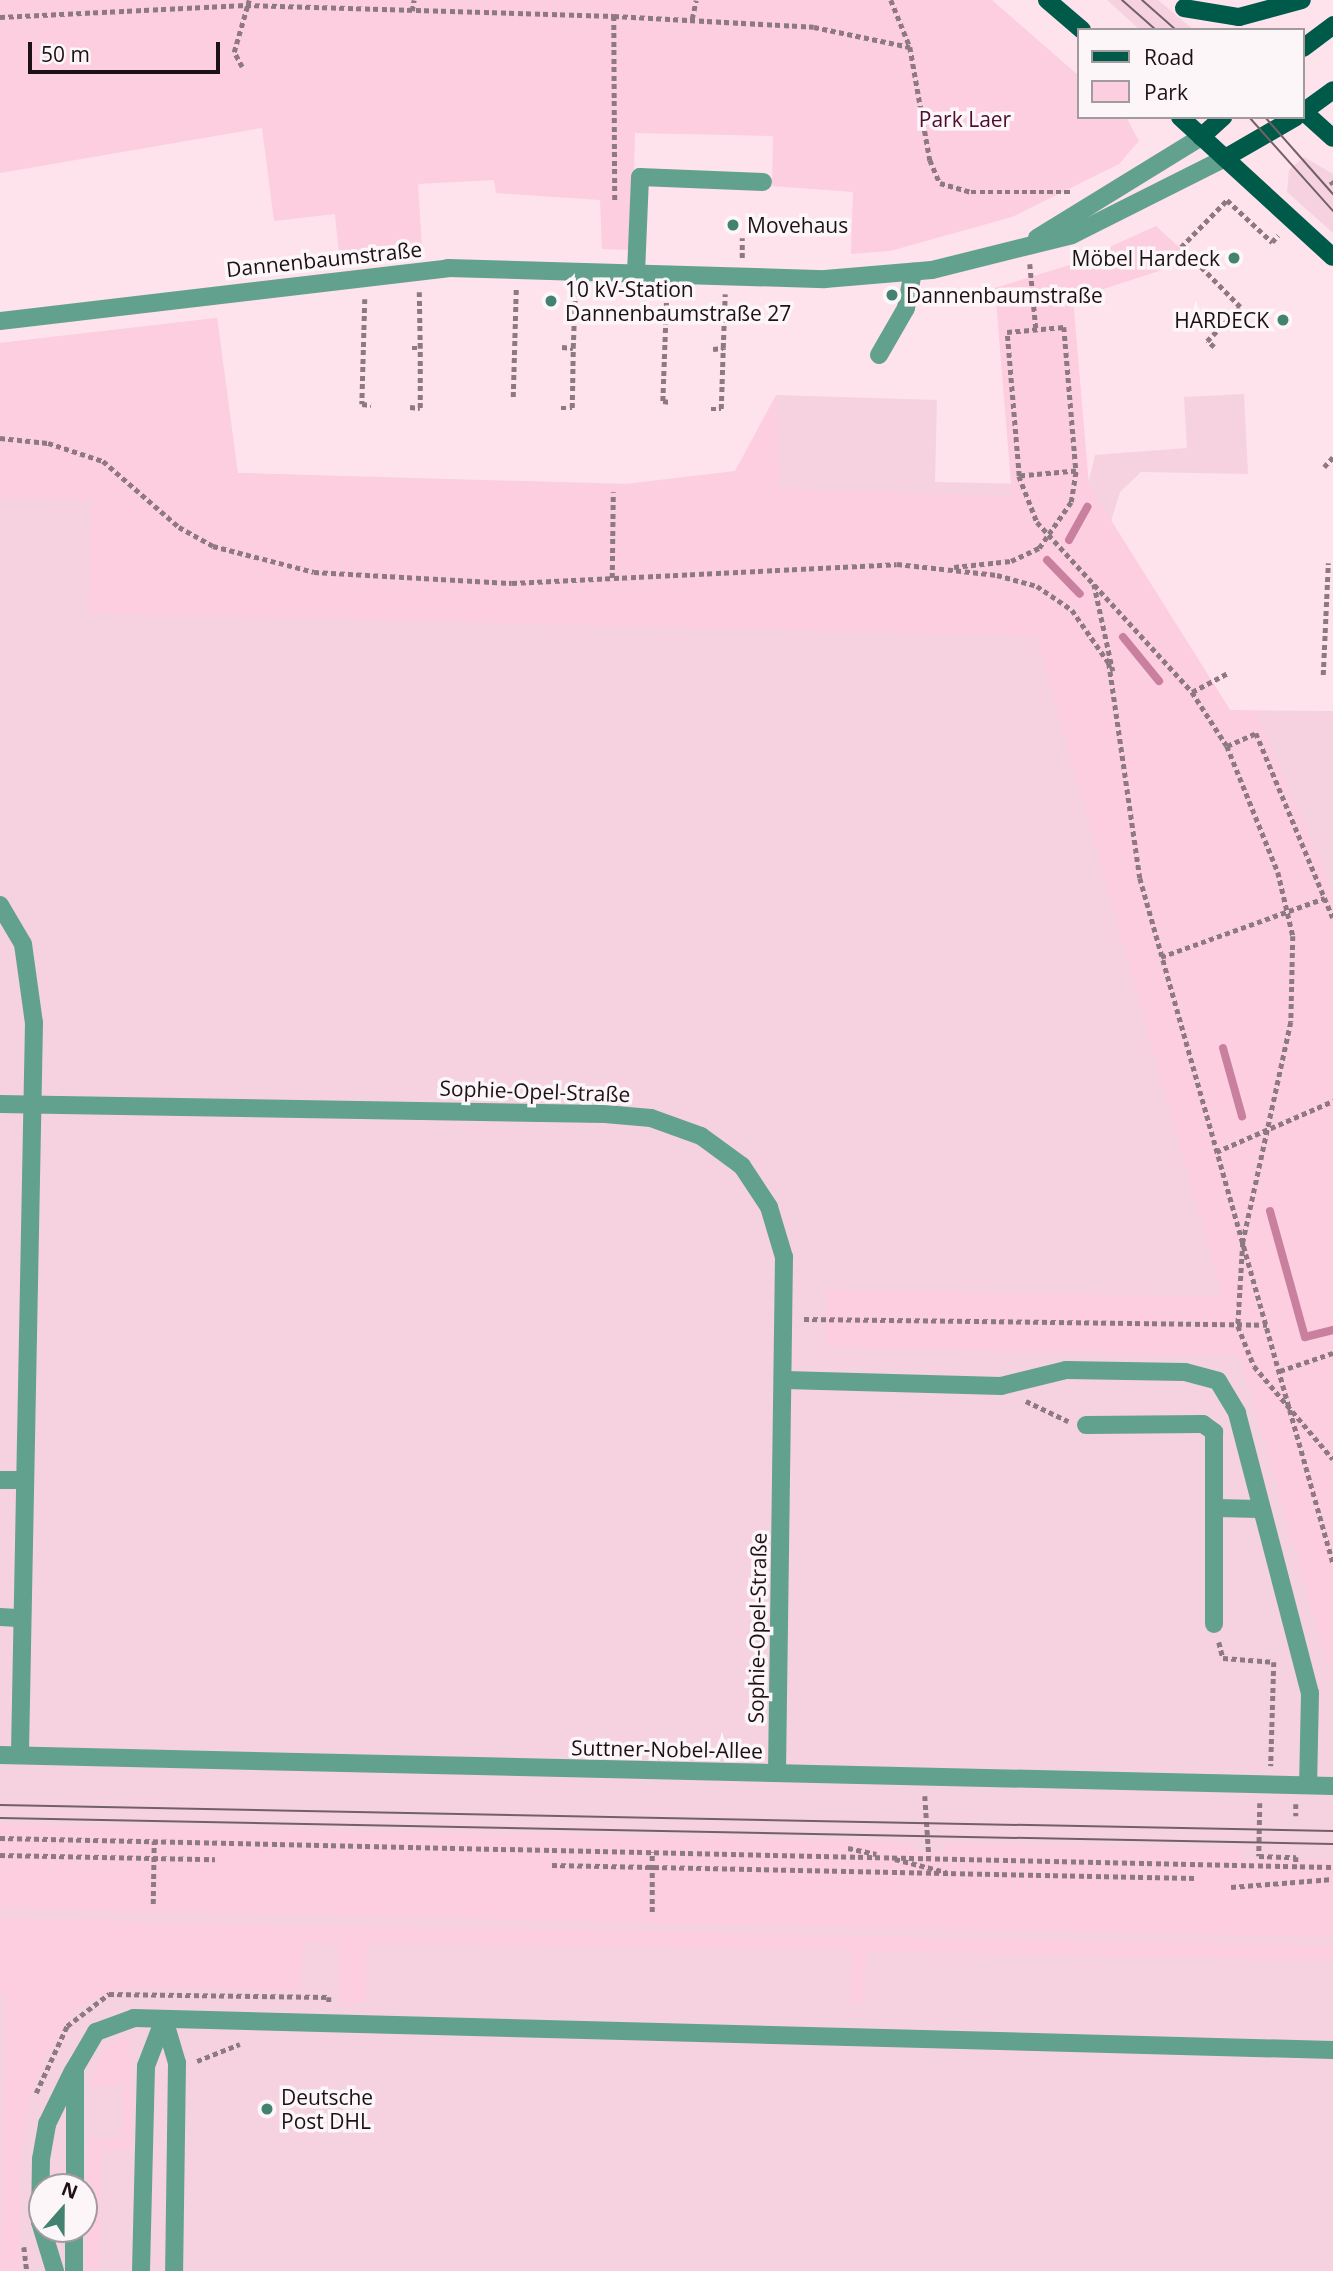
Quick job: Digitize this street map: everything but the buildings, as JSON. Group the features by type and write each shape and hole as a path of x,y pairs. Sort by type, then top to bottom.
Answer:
{"main road":[{"path":"1047,0 1080,28"},
{"path":"1180,4 1239,17 1303,0"},
{"path":"1180,4 1208,28"},
{"path":"1305,46 1333,25"},
{"path":"1305,111 1333,90"},
{"path":"1305,115 1333,138"},
{"path":"1182,119 1333,257"},
{"path":"1201,137 1221,119"},
{"path":"1225,158 1292,119"}],"street":[{"name":"Dannenbaumstraße","path":"1028,243 1201,137"},
{"name":"Dannenbaumstraße","path":"0,321 419,270 726,276 913,272 1028,243 1072,235 1225,158"},
{"path":"636,273 640,177 763,182"},
{"path":"879,355 906,308 913,272"},
{"path":"0,905 23,944 32,976 33,1104 20,1755"},
{"name":"Sophie-Opel-Straße","path":"0,1104 651,1118 701,1136 742,1166 769,1207 783,1257 786,1319 777,1772"},
{"path":"785,1380 1001,1386 1066,1370 1185,1372 1218,1381 1237,1413 1259,1509 1310,1693 1308,1785"},
{"path":"1086,1425 1203,1424 1218,1443 1214,1624"},
{"path":"0,1480 25,1480"},
{"path":"1217,1508 1259,1509"},
{"path":"0,1617 22,1618"},
{"name":"Suttner-Nobel-Allee","path":"0,1755 920,1774 1333,1786"},
{"path":"55,2271 40,2222 41,2158 47,2124 96,2032 113,2022 164,2019 1333,2050"},
{"path":"141,2271 146,2066 164,2019"},
{"path":"164,2019 177,2063 174,2271"},
{"path":"75,2068 75,2173"},
{"path":"74,2243 74,2271"}],"path":[{"path":"412,10 414,0"},
{"path":"692,19 696,0"},
{"path":"891,0 910,47 930,160 940,183 971,192 1067,190 1093,203"},
{"path":"242,67 234,52 247,3"},
{"path":"0,17 247,3 692,19 814,27 910,47"},
{"path":"614,16 615,205"},
{"path":"1214,347 1207,341 1240,307 1181,247 1227,200 1272,242 1293,218"},
{"path":"410,407 420,408 419,270"},
{"path":"513,397 517,270"},
{"path":"561,408 572,408 575,271"},
{"path":"668,274 663,401 670,402"},
{"path":"366,276 362,404 371,405"},
{"path":"711,410 721,409 726,276"},
{"path":"1031,281 1036,330"},
{"path":"0,438 48,443 103,461 179,527 264,561 414,582 612,578 851,565 943,568 1011,561 1050,537 1071,502 1076,471 1064,327 1007,332 1019,476 1027,502 1050,537 1192,692 1227,746 1257,810 1289,911 1291,1022 1264,1130 1243,1242 1238,1326 1254,1366 1333,1459"},
{"path":"562,347 573,348"},
{"path":"412,348 420,348"},
{"path":"713,349 723,348"},
{"path":"1324,467 1333,457"},
{"path":"1019,476 1076,471"},
{"path":"612,578 613,492"},
{"path":"1323,675 1328,564"},
{"path":"943,568 1037,586 1072,610 1109,663 1117,700"},
{"path":"1093,582 1117,700 1140,878 1333,1563"},
{"path":"1192,692 1227,673"},
{"path":"1227,746 1256,733 1333,918"},
{"path":"1161,957 1325,898"},
{"path":"1216,1152 1333,1101"},
{"path":"786,1319 1268,1325"},
{"path":"1280,1371 1333,1353"},
{"path":"1001,1386 1055,1418 1086,1425"},
{"path":"1214,1624 1223,1658 1275,1662 1258,1856 1296,1857 1296,1866"},
{"path":"920,1774 929,1857"},
{"path":"0,1838 1333,1867"},
{"path":"153,1904 154,1841"},
{"path":"848,1848 946,1872"},
{"path":"652,1852 652,1912"},
{"path":"0,1855 215,1859"},
{"path":"552,1865 1195,1878"},
{"path":"1231,1887 1333,1879"},
{"path":"191,2073 209,2051 250,2043"}],"shaded area":[{"path":"1107,0 1158,0 1192,28 1138,28"},
{"path":"1304,157 1333,174 1333,233 1287,192 1289,170"},
{"path":"217,318 238,473 771,488 776,395 937,400 935,482 1088,485 1095,455 1187,448 1184,397 1244,394 1248,474 1141,472 1120,492 1111,521 1230,710 1333,711 1333,2271 0,2271 0,343"}],"green space":[{"name":"Park Laer","path":"0,0 992,0 1078,75 1078,119 1127,119 1139,141 1119,164 1012,217 890,251 851,254 853,192 772,186 773,136 635,133 632,250 602,249 600,200 496,193 494,180 418,184 422,247 339,256 335,214 274,221 262,128 0,173"},
{"path":"1156,226 1181,249 1162,270 1073,299 1089,485 1230,710 1256,711 1333,892 1333,1684 1240,1355 826,1347 827,1290 1223,1297 1036,636 89,613 91,500 0,498 0,343 217,318 237,473 617,485 735,471 776,395 780,489 1012,496 995,288 1070,265"},
{"path":"0,1824 914,1842 914,1853 945,1853 945,1843 1242,1849 1242,1860 1333,1861 1333,1937 0,1908"},
{"path":"0,1919 1333,1946 1333,1960 866,1951 864,2005 851,2004 852,1950 367,1943 366,2003 338,2003 339,1943 303,1942 301,1990 121,1988 81,2005 47,2052 28,2103 19,2159 19,2271 1,2271 6,1996 0,1996"},
{"path":"130,2035 132,2150 101,2150 99,2271 86,2271 86,2243 98,2243 98,2173 87,2173 88,2139 122,2139 123,2083 91,2088 94,2070 105,2046"}],"waterway":[{"path":"1069,540 1087,507"},
{"path":"1047,560 1080,594"},
{"path":"1123,637 1159,681"},
{"path":"1223,1048 1242,1116"},
{"path":"1270,1211 1305,1337 1333,1330"}],"tram line":[{"path":"1122,0 1154,28"},
{"path":"1142,0 1174,28"},
{"path":"1251,119 1333,211"},
{"path":"1267,119 1333,194"},
{"path":"0,1805 1333,1831"},
{"path":"0,1818 1333,1844"}],"place":[{"name":"Movehaus","path":"733,225"},
{"name":"Möbel Hardeck","path":"1234,258"},
{"name":"Dannenbaumstraße","path":"892,295"},
{"name":"10 kV-Station Dannenbaumstraße 27","path":"551,301"},
{"name":"HARDECK","path":"1283,320"},
{"name":"Deutsche Post DHL","path":"267,2109"}]}
